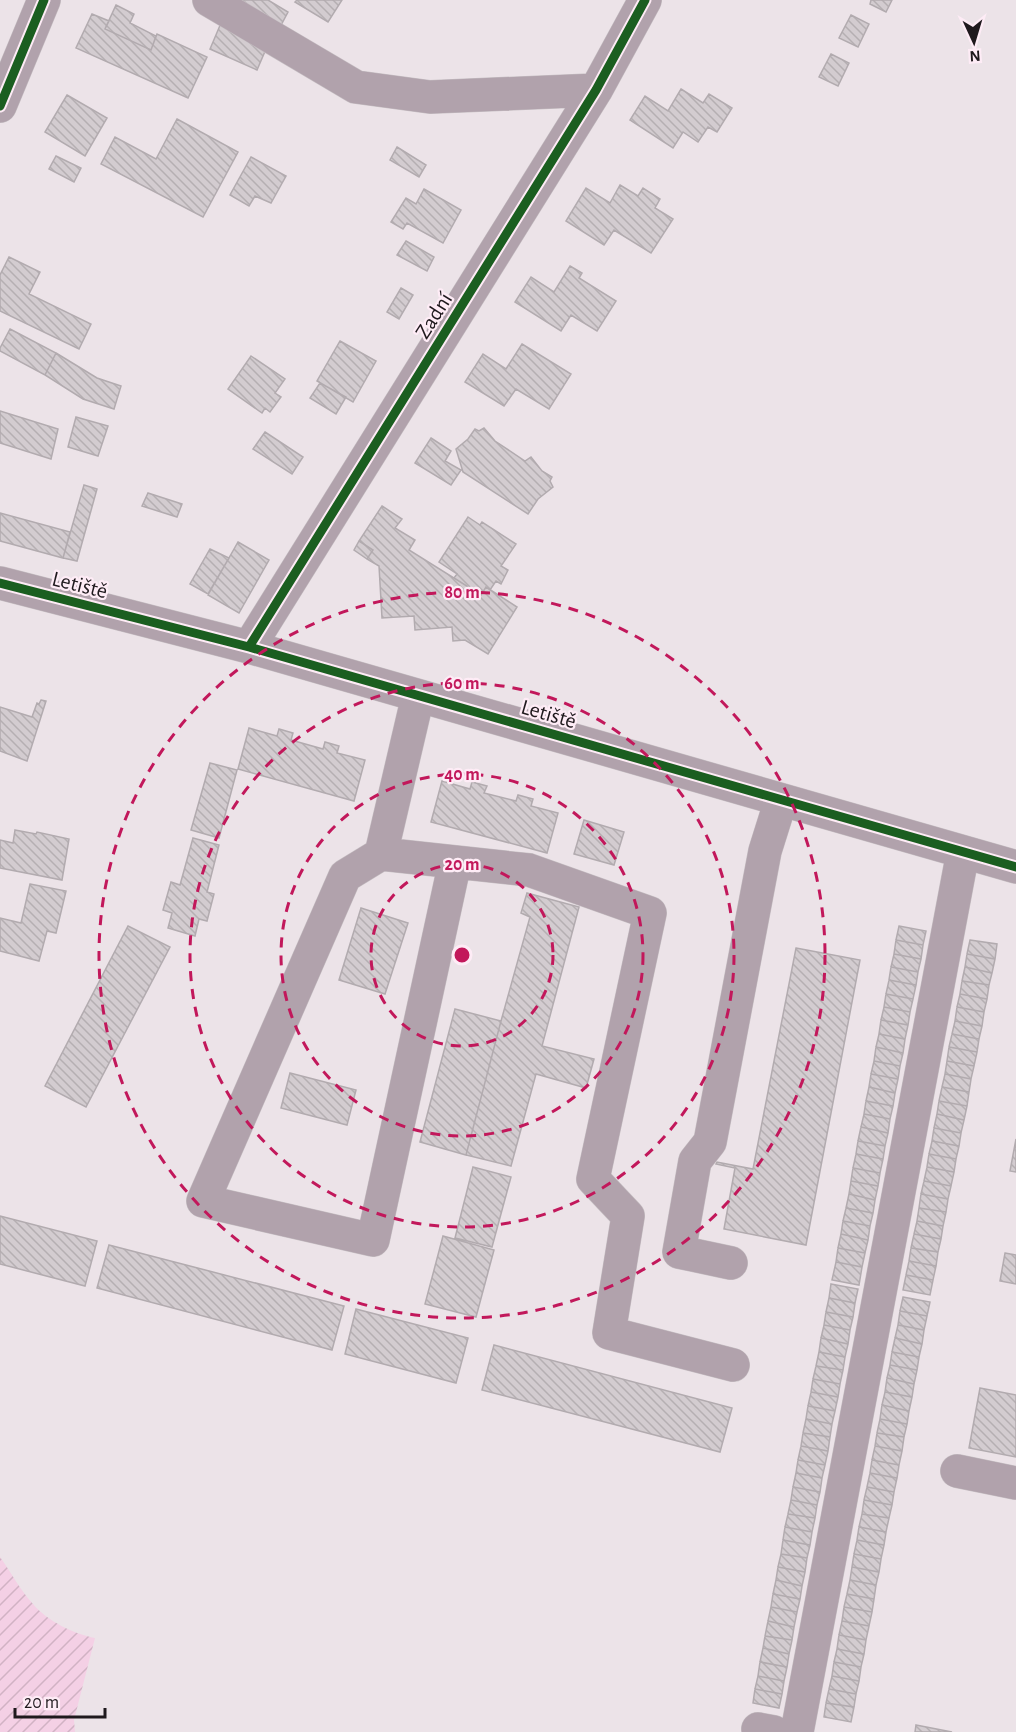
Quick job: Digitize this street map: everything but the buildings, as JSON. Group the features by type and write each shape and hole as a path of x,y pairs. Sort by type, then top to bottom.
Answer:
{"street":[{"path":"0,106 44,0"},
{"path":"209,0 356,87 430,97 596,90"},
{"name":"Zadní","path":"249,647 596,90 645,0"},
{"name":"Letiště","path":"0,583 249,647 1016,867"},
{"path":"381,854 418,696"},
{"path":"731,1263 679,1252 695,1161 710,1142 765,851 781,800"},
{"path":"797,1732 963,852"},
{"path":"455,862 373,1240 203,1201 345,876 381,854 455,862 529,870 650,913 594,1179 628,1216 609,1333 733,1365"},
{"path":"957,1471 1016,1483"}],"shaded area":[{"path":"0,1557 24,1593 46,1616 61,1626 95,1638 74,1720 75,1732 0,1732"}],"cycle path":[{"path":"0,106 44,0"},
{"path":"249,647 596,90 645,0"},
{"path":"0,583 249,647 1016,867"}]}
